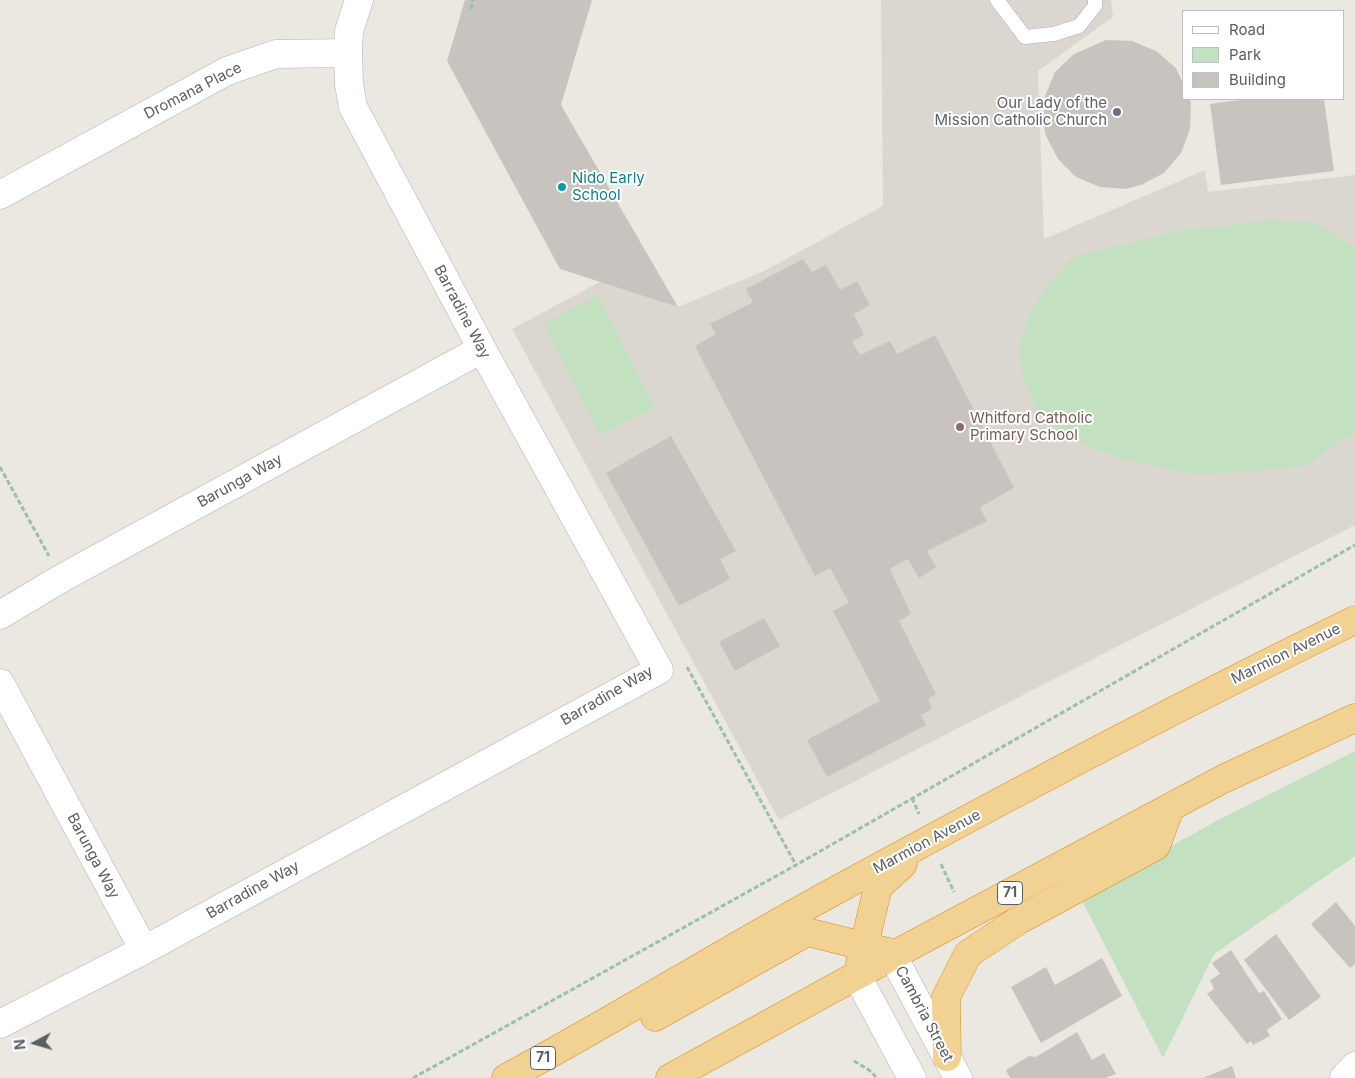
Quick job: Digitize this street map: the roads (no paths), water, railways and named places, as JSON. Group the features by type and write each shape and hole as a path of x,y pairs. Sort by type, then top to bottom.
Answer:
{"highway":[{"name":"Marmion Avenue","path":"506,1078 829,894 1253,669 1355,620"},
{"name":"71","path":"670,1078 856,976 881,951 1170,808 1223,779 1355,718"},
{"path":"952,1068 946,997 968,954 1019,920 1156,846 1170,808"},
{"path":"532,1064 627,1032 807,932 881,951 878,887 930,840"}],"street":[{"path":"348,53 349,31 359,0"},
{"name":"Dromana Place","path":"0,195 227,71 276,54 348,53"},
{"name":"Barradine Way","path":"0,1024 144,950 659,670 482,349 353,108 349,84 348,53"},
{"name":"Barunga Way","path":"0,615 62,578 482,349"},
{"name":"Barunga Way","path":"0,683 144,950"},
{"name":"Cambria Street","path":"881,951 952,1068"},
{"path":"856,976 912,1078"},
{"path":"1344,1078 1355,1066"}],"lane":[{"path":"996,0 1025,37 1054,34 1079,26 1095,6 1095,0"}],"place":[{"name":"Our Lady of the Mission Catholic Church","path":"1117,112"},
{"name":"Nido Early School","path":"562,187"},
{"name":"Whitford Catholic Primary School","path":"960,427"}]}
